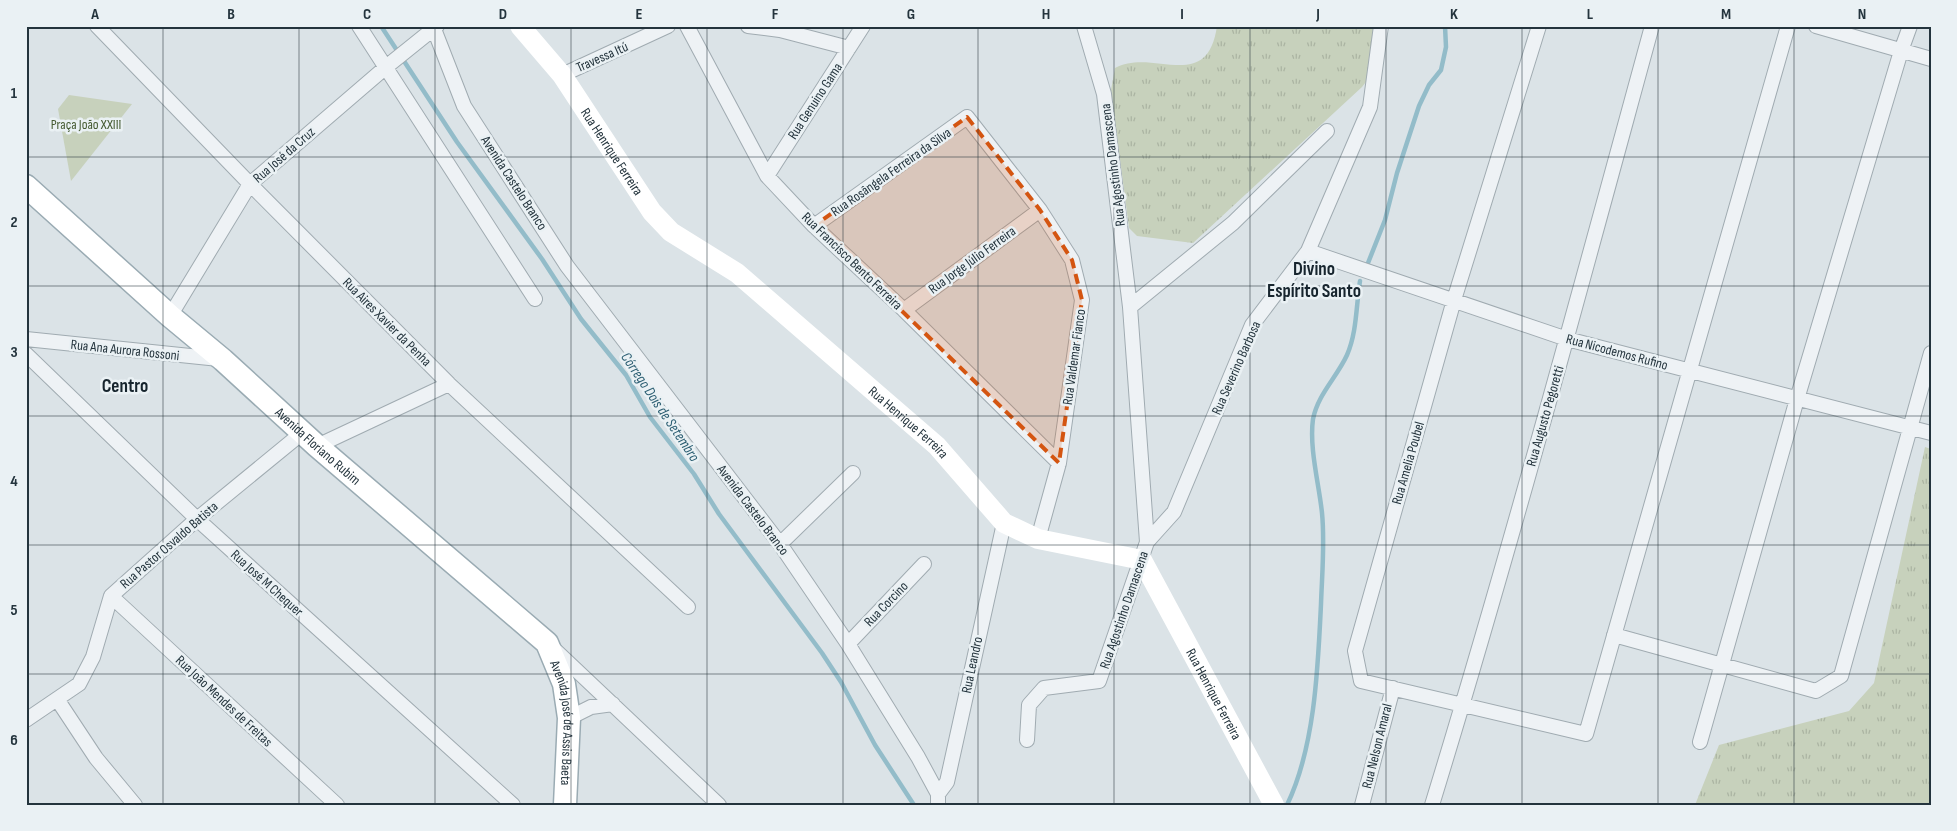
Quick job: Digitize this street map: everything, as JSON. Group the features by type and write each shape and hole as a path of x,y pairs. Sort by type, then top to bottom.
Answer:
{"main road":[{"name":"Avenida Floriano Rubim","path":"26,186 170,316 223,360 310,440 547,643"},
{"name":"Avenida José de Assis Baeta","path":"547,643 564,684 569,718 566,805"}],"street":[{"name":"Rua Aires Xavier da Penha","path":"97,26 250,184 449,384 688,607"},
{"path":"358,26 535,299"},
{"name":"Rua Henrique Ferreira","path":"520,26 562,75 652,212 671,232 737,273 937,446 1004,523 1038,539 1145,551 1274,805"},
{"name":"Travessa Itú","path":"562,75 668,26"},
{"name":"Rua Francisco Bento Ferreira","path":"687,26 767,176 814,226 904,310 1059,463"},
{"path":"748,26 780,30 849,48"},
{"name":"Rua Genuino Gama","path":"767,176 863,26"},
{"name":"Rua Agostinho Damascena","path":"1027,740 1029,706 1044,688 1099,681 1145,551 1130,307 1104,94 1084,26"},
{"name":"Rua Severino Barbosa","path":"1145,551 1174,512 1252,325 1308,251 1370,107 1381,26"},
{"name":"Rua Amelia Poubel","path":"1539,26 1454,300 1355,651 1361,681 1586,734 1614,635"},
{"name":"Rua Augusto Pegoretti","path":"1432,805 1463,705 1567,339 1652,26"},
{"path":"1788,26 1614,635 1816,691 1841,676 1931,353"},
{"path":"1816,26 1931,59"},
{"path":"1700,742 1797,400 1910,26"},
{"name":"Rua José da Cruz","path":"170,316 250,184 386,67 435,28"},
{"name":"Avenida Castelo Branco","path":"435,28 464,106 567,266 780,544 848,644 918,757 938,799"},
{"name":"Rua Valdemar Fianco","path":"967,117 1040,210 1072,260 1082,300 1059,463 1038,539"},
{"name":"Rua Rosângela Ferreira da Silva","path":"814,226 967,117"},
{"path":"1130,307 1233,223 1327,131"},
{"name":"Rua Jorge Júlio Ferreira","path":"904,310 1040,210"},
{"name":"Rua Nicodemos Rufino","path":"1308,251 1567,339 1797,400 1931,433"},
{"name":"Rua Ana Aurora Rossoni","path":"26,339 223,360"},
{"name":"Rua José M Chequer","path":"26,354 197,519 505,803"},
{"name":"Rua Pastor Osvaldo Batista","path":"26,720 79,684 93,657 111,596 197,519 310,440 449,384"},
{"path":"780,544 853,473"},
{"name":"Rua Leandro","path":"938,799 947,782 1004,523"},
{"name":"Rua Corcino","path":"848,644 924,564"},
{"name":"Rua João Mendes de Freitas","path":"111,596 338,805"},
{"name":"Avenida Floriano Rubim","path":"547,643 719,805"},
{"name":"Rua Nelson Amaral","path":"1362,805 1392,688"},
{"path":"57,699 96,758 135,805"},
{"path":"569,718 591,707 613,704"}],"highlighted area":[{"path":"967,117 1040,210 1072,260 1082,300 1059,463 814,226"}],"green space":[{"path":"1217,26 1375,26 1369,78 1362,87 1193,243 1137,236 1129,228 1111,90 1115,68 1130,63 1146,62 1176,65 1190,64 1202,59 1211,47"},
{"name":"Praça João XXIII","path":"69,95 132,104 71,181 58,109"},
{"path":"1925,447 1931,449 1931,805 1695,805 1719,745 1849,711 1874,683"}],"waterway":[{"name":"Córrego Dois de Setembro","path":"381,26 457,142 542,259 581,319 626,375 650,417 694,474 719,514 822,653 841,682 875,745 914,805"},
{"path":"1368,263 1385,220 1397,173 1419,106 1429,85 1441,70 1446,47 1445,26"},
{"path":"1287,805 1304,758 1313,706 1318,654 1323,536 1322,513 1313,454 1313,419 1323,394 1347,355 1354,328 1360,281"}],"district":[{"name":"Divino Espírito Santo","path":"1314,280"},
{"name":"Centro","path":"125,386"}]}
